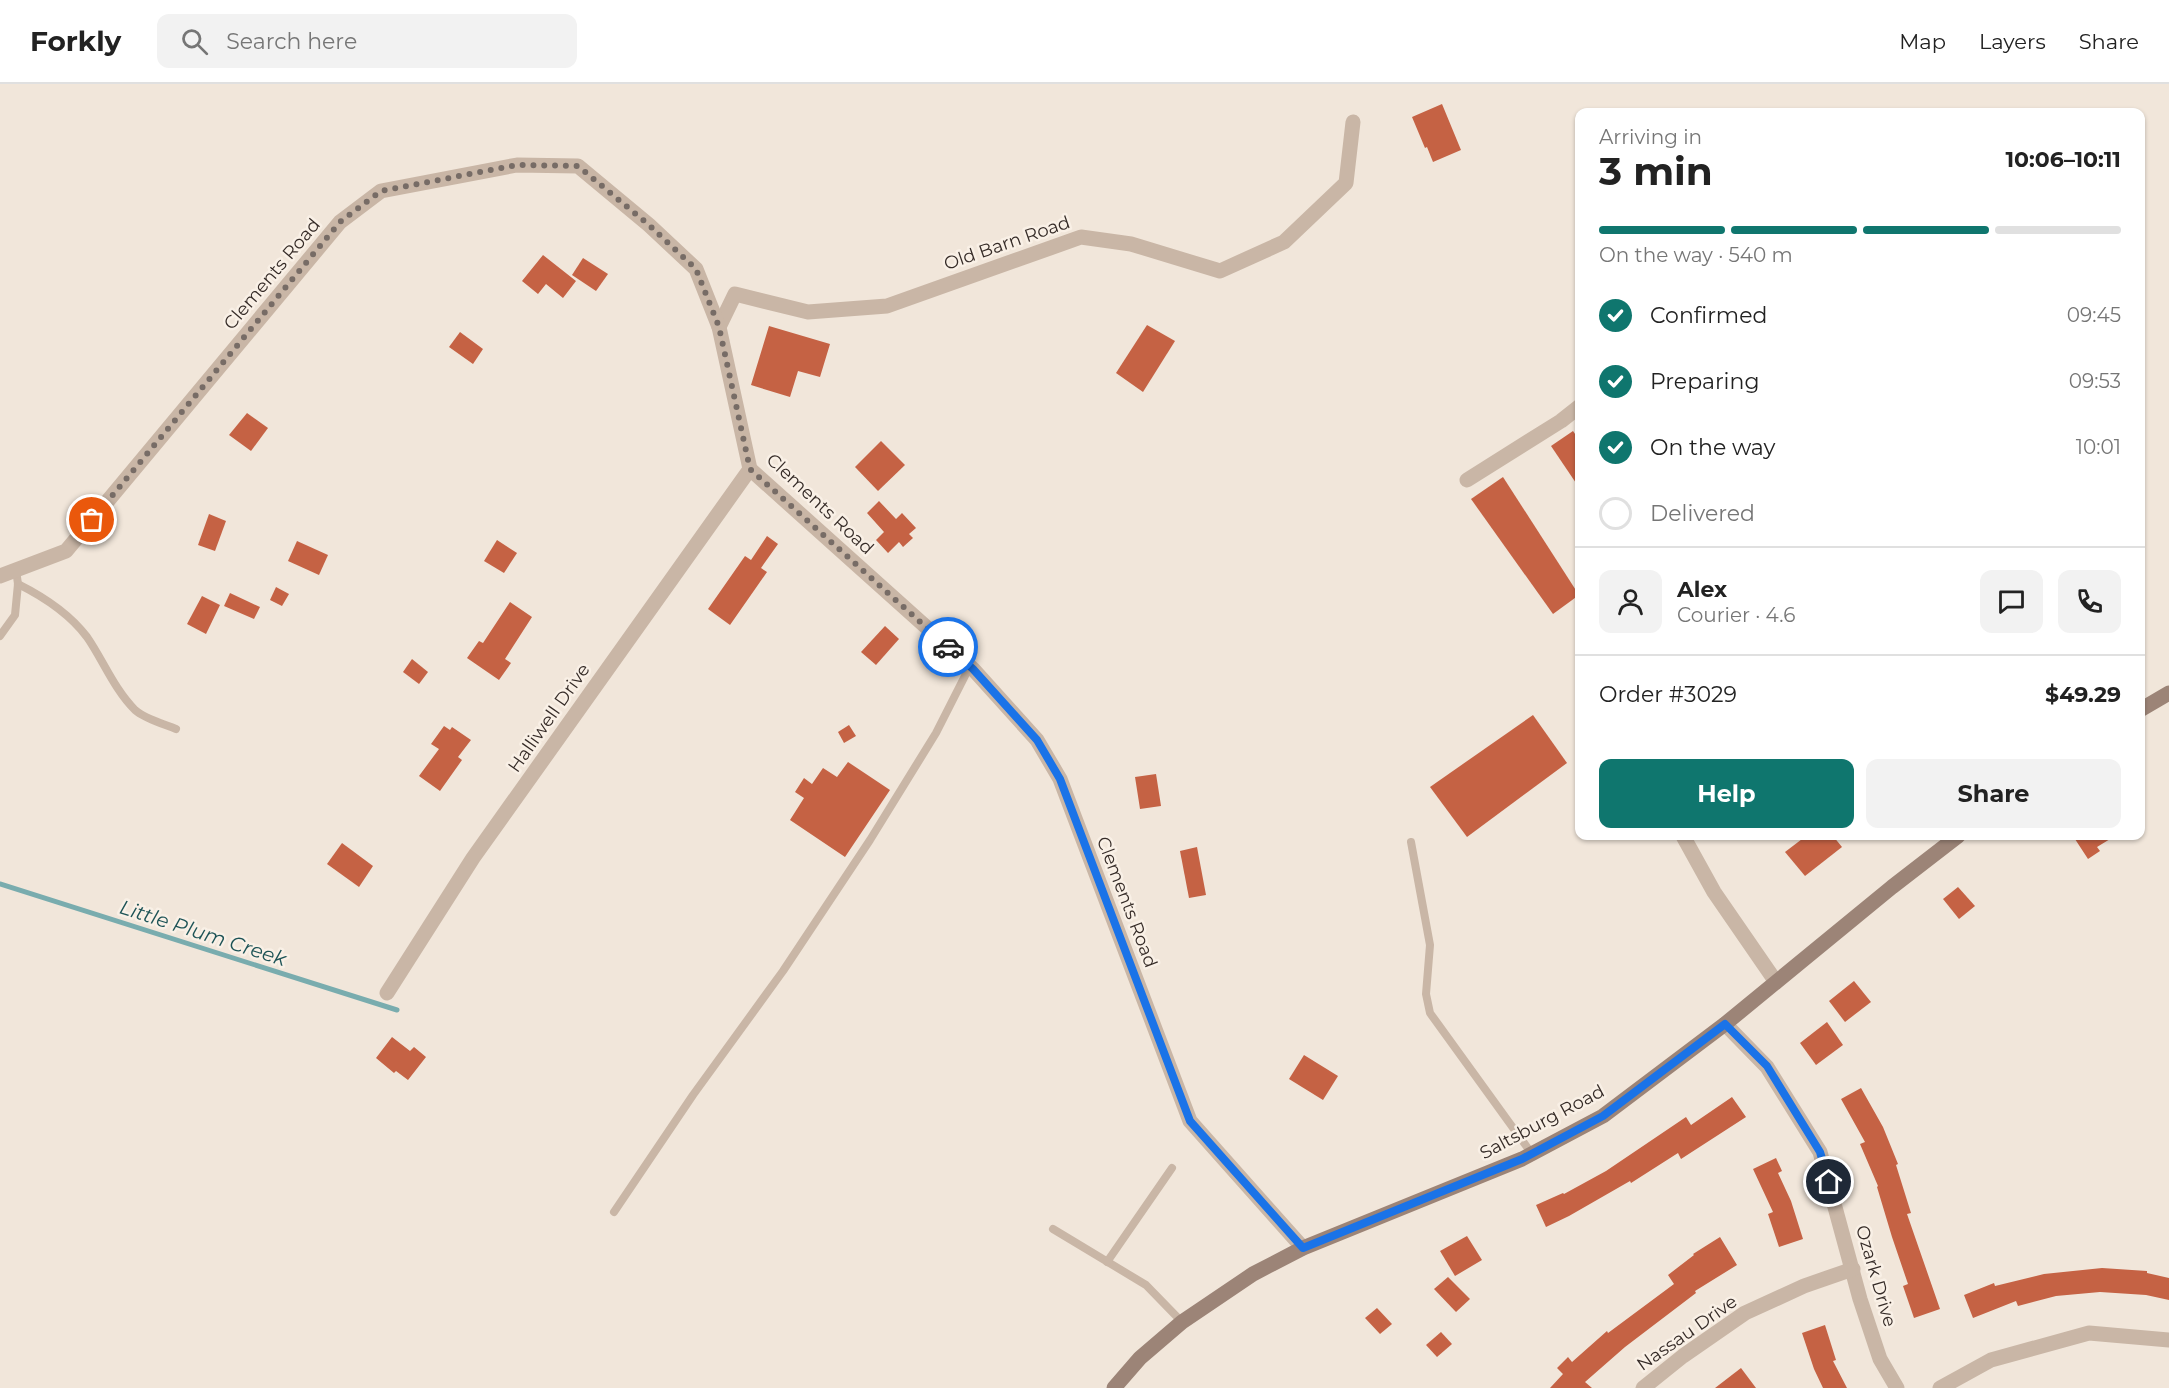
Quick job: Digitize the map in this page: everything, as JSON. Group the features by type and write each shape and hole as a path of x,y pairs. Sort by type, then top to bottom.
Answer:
{"main road":[{"path":"2145,707 2169,693"},
{"name":"Saltsburg Road","path":"1114,1388 1140,1358 1182,1322 1253,1274 1303,1248 1532,1154 1603,1116 1725,1024 1953,840"}],"street":[{"name":"Old Barn Road","path":"719,327 735,294 808,312 886,306 1081,237 1131,244 1220,271 1284,242 1346,183 1353,122"},
{"name":"Clements Road","path":"0,576 17,577 66,551 340,222 381,191 517,165 578,166 649,225 696,269 719,327 750,469 970,666 1037,740 1060,779 1190,1121 1303,1248"},
{"path":"1467,480 1562,421 1575,410"},
{"name":"Halliwell Drive","path":"387,993 474,858 750,469"},
{"path":"1685,840 1714,892 1776,982"},
{"name":"Ozark Drive","path":"1725,1024 1767,1066 1820,1152 1860,1299 1880,1359 1897,1388"},
{"name":"Nassau Drive","path":"1643,1388 1683,1356 1745,1313 1804,1286 1853,1269"},
{"path":"1940,1388 1991,1360 2089,1333 2169,1340"}],"lane":[{"path":"0,636 15,615 17,577"},
{"path":"17,577 63,612 86,636 121,692 137,712 176,729"},
{"path":"614,1212 693,1095 783,971 870,840 936,733 970,666"},
{"path":"1411,842 1430,945 1426,994 1430,1013 1532,1154"},
{"path":"1107,1262 1172,1168"},
{"path":"1053,1228 1146,1285 1182,1322"}],"building":[{"path":"1442,104 1461,150 1433,162 1412,117"},
{"path":"543,255 576,281 563,298 546,284 538,294 522,281"},
{"path":"583,258 608,274 596,291 572,275"},
{"path":"1147,325 1175,341 1143,392 1116,373"},
{"path":"769,326 830,344 820,377 798,371 790,397 751,385"},
{"path":"460,332 483,349 473,364 449,347"},
{"path":"247,413 268,428 251,451 229,435"},
{"path":"1573,431 1575,434 1575,482 1551,446"},
{"path":"881,441 905,465 878,491 855,467"},
{"path":"1503,477 1575,589 1575,598 1553,614 1471,499"},
{"path":"879,501 896,519 902,513 916,528 909,534 913,538 903,547 899,542 888,553 876,540 884,532 867,513"},
{"path":"209,514 226,521 215,551 198,545"},
{"path":"767,536 778,544 761,568 767,572 730,625 708,609 745,556 751,560"},
{"path":"497,540 517,553 504,573 484,561"},
{"path":"297,541 328,555 319,575 288,561"},
{"path":"276,587 289,594 282,606 270,600"},
{"path":"230,593 260,607 254,619 224,606"},
{"path":"202,596 220,605 206,634 187,624"},
{"path":"510,602 532,617 505,659 511,663 499,680 467,658 479,641 483,643"},
{"path":"885,626 899,639 876,665 861,652"},
{"path":"412,659 428,672 419,684 403,672"},
{"path":"1533,715 1567,763 1467,837 1430,787"},
{"path":"849,725 856,736 844,743 838,732"},
{"path":"444,726 450,730 452,727 471,740 458,757 462,760 440,791 419,776 439,749 431,744"},
{"path":"848,762 890,790 845,857 790,820 804,798 795,792 804,778 812,784 823,768 837,777"},
{"path":"1156,774 1161,806 1140,809 1135,777"},
{"path":"1801,840 1836,840 1842,847 1805,876 1785,852"},
{"path":"2076,840 2108,840 2097,847 2100,851 2088,859"},
{"path":"342,843 373,866 359,887 327,864"},
{"path":"1197,847 1206,895 1189,898 1180,851"},
{"path":"1958,887 1975,906 1959,919 1943,899"},
{"path":"1854,981 1871,1002 1845,1022 1829,1001"},
{"path":"1827,1022 1843,1045 1816,1065 1800,1043"},
{"path":"392,1037 410,1051 414,1047 426,1057 408,1080 396,1071 394,1073 376,1058"},
{"path":"1304,1055 1338,1076 1323,1100 1289,1079"},
{"path":"1861,1088 1883,1127 1898,1164 1896,1165 1911,1213 1907,1214 1940,1309 1914,1318 1903,1286 1908,1284 1878,1186 1860,1144 1865,1142 1841,1099"},
{"path":"1732,1097 1746,1117 1681,1159 1678,1153 1631,1183 1630,1181 1546,1227 1536,1205 1564,1194 1606,1171 1686,1117 1691,1125"},
{"path":"1776,1158 1782,1171 1778,1173 1791,1201 1803,1239 1779,1247 1768,1214 1773,1212 1753,1169"},
{"path":"1467,1236 1482,1260 1455,1276 1440,1251"},
{"path":"1720,1237 1737,1265 1695,1291 1696,1293 1625,1347 1585,1382 1592,1388 1550,1388 1563,1374 1557,1368 1568,1357 1572,1362 1607,1331 1608,1333 1674,1284 1668,1275 1693,1254"},
{"path":"2102,1268 2147,1271 2147,1273 2169,1278 2169,1300 2146,1295 2100,1292 2056,1296 2018,1306 2016,1301 1973,1318 1964,1295 1994,1283 1995,1286 2044,1274"},
{"path":"1448,1277 1470,1299 1456,1312 1434,1289"},
{"path":"1377,1308 1392,1324 1380,1334 1365,1318"},
{"path":"1825,1325 1836,1360 1833,1361 1847,1388 1823,1388 1814,1369 1802,1333"},
{"path":"1441,1332 1452,1344 1437,1357 1426,1345"},
{"path":"1741,1368 1756,1388 1715,1388"}],"waterway":[{"name":"Little Plum Creek","path":"0,884 397,1010"}],"way so far":[{"path":"92,520 340,222 381,191 517,165 578,166 649,225 696,269 719,327 750,469 948,647"}],"route":[{"path":"948,647 973,669 1037,740 1060,779 1190,1121 1303,1248 1522,1159 1603,1116 1725,1024 1767,1066 1820,1152 1829,1182"}]}
